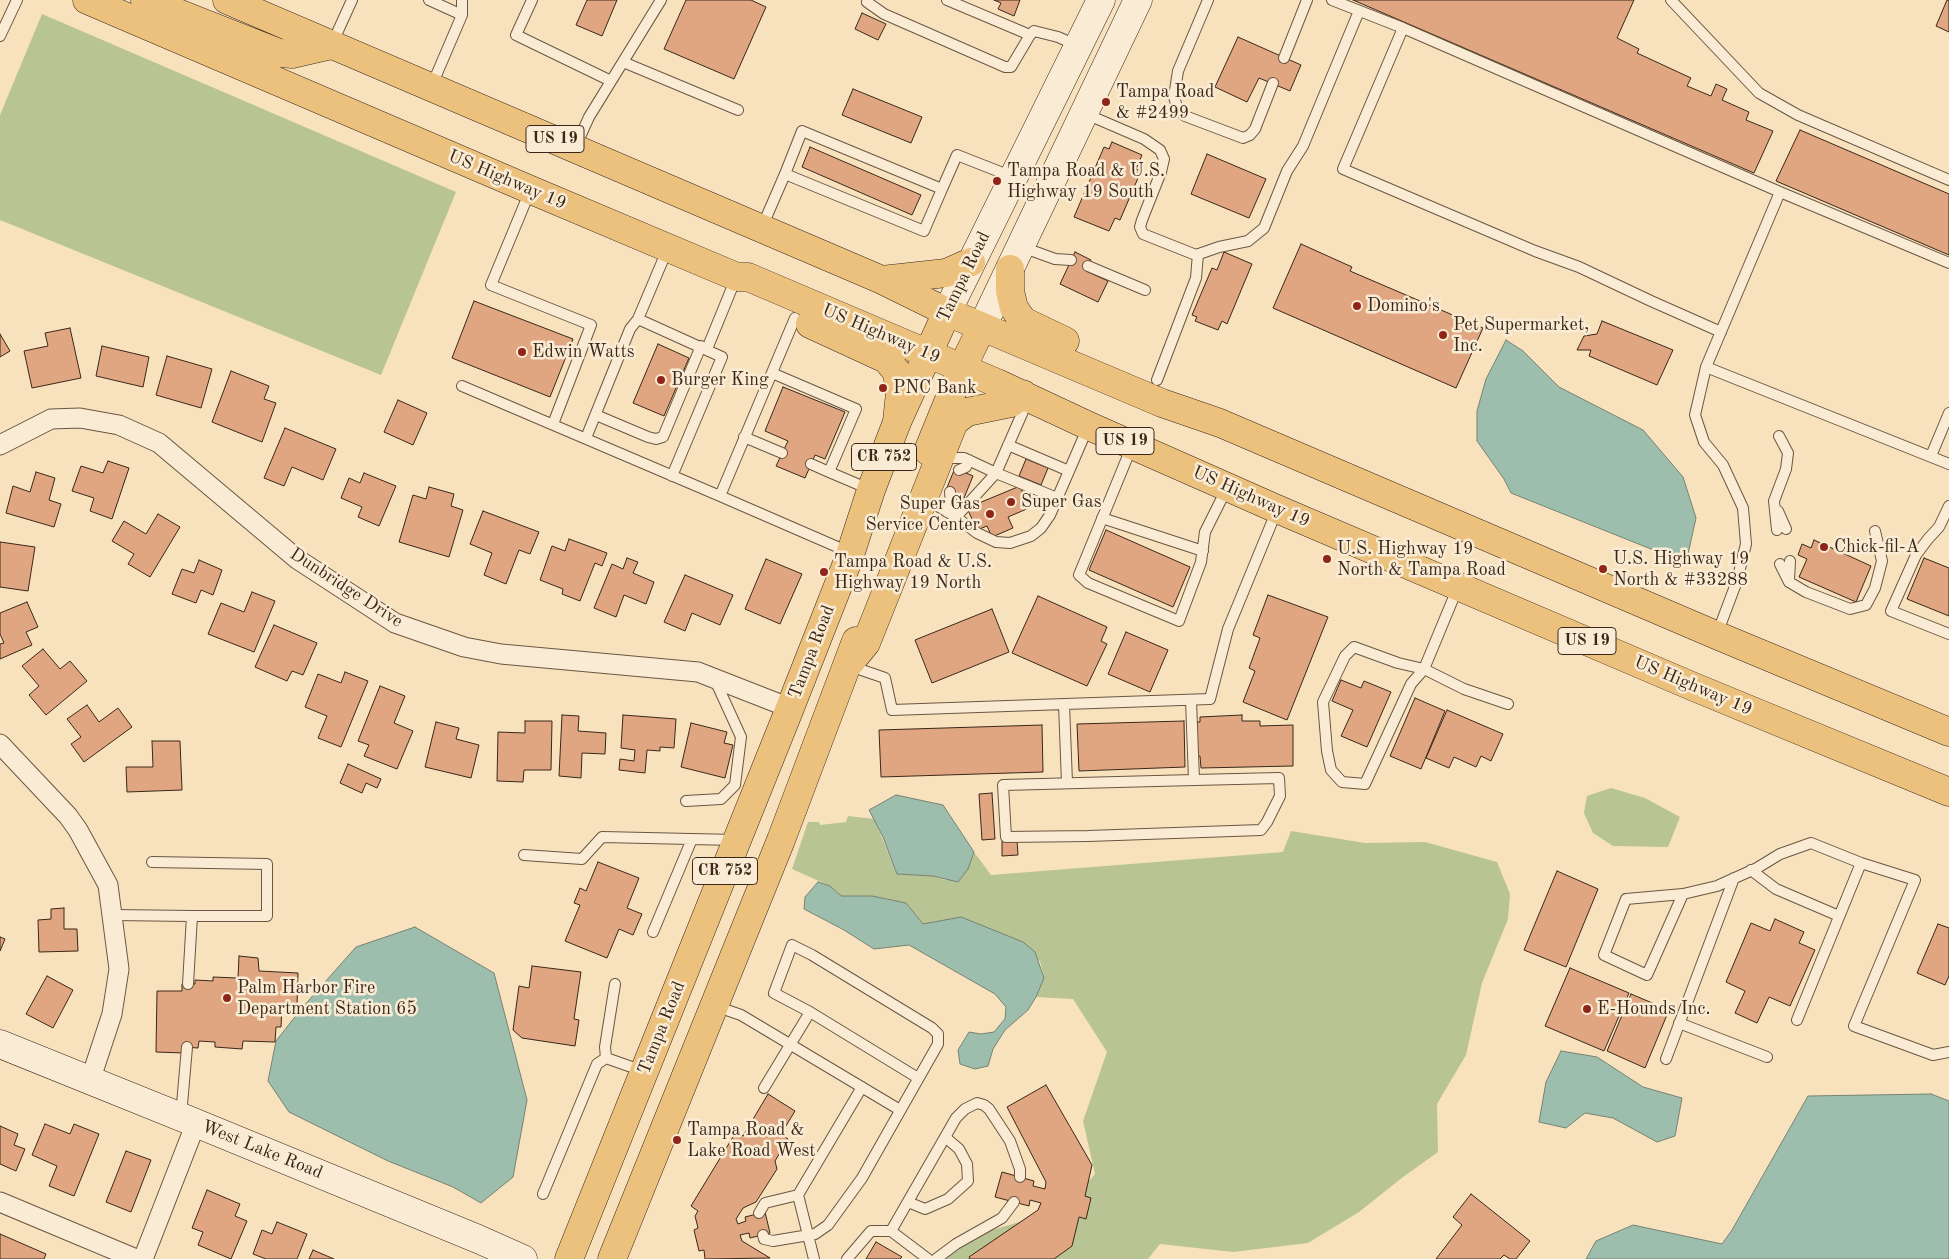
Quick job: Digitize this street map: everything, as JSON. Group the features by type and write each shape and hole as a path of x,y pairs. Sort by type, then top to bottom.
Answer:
{"main road":[{"name":"US Highway 19","path":"87,0 530,190 737,277 748,277 962,368 1277,509 1949,792"},
{"path":"145,0 279,53 292,54 331,45"},
{"name":"US 19","path":"227,0 882,280 982,327 1162,403 1220,423 1716,635 1949,732"},
{"name":"Tampa Road","path":"569,1259 790,708 850,552 897,422 971,262 1101,0"},
{"name":"Tampa Road","path":"612,1259 764,881 848,665 872,594 962,368 1138,0"},
{"path":"1016,258 1010,291 1014,308 1023,322 1168,385 1220,423"},
{"path":"882,280 946,273 971,262"},
{"path":"737,277 740,294 886,359 897,372 900,393 897,422"},
{"path":"848,665 866,642 922,500 961,465 954,422 967,412 1011,403 1026,396"},
{"path":"764,881 771,819 798,749 801,731 799,720 790,708"},
{"name":"West Lake Road","path":"0,1044 523,1259"}],"street":[{"name":"Dunbridge Drive","path":"0,445 51,419 80,418 119,425 159,443 296,559 396,623 464,647 500,654 698,672 790,708"},
{"path":"0,744 68,816 78,830 108,885 119,969 112,1014 90,1082"},
{"path":"143,1259 188,1120"},
{"path":"0,1202 136,1259"}],"lane":[{"path":"0,36 17,0"},
{"path":"331,45 352,0"},
{"path":"429,0 462,15"},
{"path":"432,87 462,15 462,0"},
{"path":"532,0 516,35 611,81"},
{"path":"575,148 588,117 661,0"},
{"path":"868,0 867,2 884,14 1005,67 1011,67 1034,31 1078,46"},
{"path":"947,0 1030,35"},
{"path":"1208,0 1178,71 1174,97 1178,110 1185,116 1243,138 1250,135 1255,128 1273,83"},
{"path":"1284,58 1307,0"},
{"path":"1332,0 1403,28 1780,192 1949,263"},
{"path":"1671,0 1759,93 1798,115 1949,180"},
{"path":"1085,114 1144,139 1160,150 1164,159 1140,228 1143,234 1198,254 1248,241 1264,228 1287,171 1303,146 1359,11"},
{"path":"1403,28 1343,168 1535,251 1579,267 1721,332"},
{"path":"623,62 738,110"},
{"path":"761,228 802,131 942,189"},
{"path":"785,174 924,231 958,155 1014,178"},
{"path":"530,190 491,285 591,325 553,424"},
{"path":"1716,635 1737,581 1746,544 1742,508 1723,465 1704,442 1695,415 1706,367 1780,192"},
{"path":"586,438 630,329 638,319 668,247"},
{"path":"1157,380 1196,278 1198,254"},
{"path":"1016,258 1072,260"},
{"path":"1088,266 1145,290"},
{"path":"596,415 648,437 656,439 663,436 737,277"},
{"path":"720,496 795,318"},
{"path":"638,319 704,347 722,357 672,476"},
{"path":"1706,367 1949,464"},
{"path":"772,373 856,409 829,472"},
{"path":"462,386 850,552"},
{"path":"922,500 953,504 996,473 1026,396"},
{"path":"1931,456 1949,413"},
{"path":"953,504 977,533 996,542 1010,543 1031,536 1041,528 1050,516 1089,426"},
{"path":"744,436 782,453"},
{"path":"1779,436 1788,453 1786,469 1774,501 1781,529"},
{"path":"1133,445 1079,575 1088,583 1179,621 1201,562 1205,532 1227,487"},
{"path":"1008,446 1038,461 1069,471"},
{"path":"811,464 871,490"},
{"path":"961,465 1029,483 1057,498"},
{"path":"1949,506 1939,528 1916,555 1891,611 1949,634"},
{"path":"848,665 885,678 892,710 1210,699 1228,629 1277,509"},
{"path":"1102,518 1203,551"},
{"path":"1785,562 1789,582 1806,592 1850,609 1866,605 1875,588 1882,561 1875,531"},
{"path":"1458,586 1424,669 1411,684 1365,784 1342,782 1331,770 1327,751 1323,702 1345,656 1354,647 1398,663 1424,669 1464,689 1508,704"},
{"path":"686,800 721,800 735,785 741,737 714,679"},
{"path":"1191,700 1194,780"},
{"path":"1064,704 1067,784"},
{"path":"1279,778 1280,796 1261,830 1006,837 1003,785 1194,780 1279,778"},
{"path":"524,855 582,859 602,837 737,840"},
{"path":"652,932 692,839"},
{"path":"1683,894 1647,975 1604,955 1626,899 1683,894 1717,886 1780,854 1811,843 1861,863 1915,880 1854,1026 1933,1054 1949,1052"},
{"path":"112,915 267,916 267,864 152,862"},
{"path":"1797,1020 1861,863"},
{"path":"1751,870 1776,889 1839,916"},
{"path":"1666,1060 1734,878"},
{"path":"188,984 192,916"},
{"path":"763,1235 764,1239 773,1241 807,1236 815,1234 828,1225 862,1178 938,1044 938,1034 932,1028 821,960 792,945 774,993 810,1012 918,1078"},
{"path":"606,1058 605,1047 615,984"},
{"path":"714,1005 741,1015 900,1110"},
{"path":"764,1088 810,1012"},
{"path":"1679,1023 1767,1057"},
{"path":"187,1047 188,1120"},
{"path":"606,1058 644,1071"},
{"path":"543,1194 597,1064 606,1058"},
{"path":"814,1259 798,1195 862,1087"},
{"path":"891,1231 956,1118 965,1109 977,1102 984,1104 989,1109 1010,1141 1020,1169 1020,1177"},
{"path":"908,1202 925,1209 948,1199 968,1181 967,1164 959,1149 946,1137"},
{"path":"759,1213 764,1203 798,1195"},
{"path":"936,1259 956,1244 1002,1218 1014,1202"},
{"path":"847,1259 871,1231 891,1231 928,1259"}],"green space":[{"path":"42,14 456,192 381,375 0,220 0,115"},
{"path":"1611,788 1645,798 1680,817 1668,847 1613,846 1593,833 1584,813 1587,796"},
{"path":"848,816 874,819 897,874 933,876 945,880 968,869 974,852 991,875 1283,852 1291,831 1365,843 1425,842 1497,862 1510,894 1508,919 1482,983 1466,1055 1437,1104 1438,1152 1359,1212 1308,1243 1233,1252 1160,1244 1148,1259 932,1259 982,1233 1064,1209 1095,1174 1083,1121 1107,1052 1073,999 1036,997 1044,977 1040,961 938,922 923,924 906,903 872,896 841,896 830,886 792,869 808,822 819,822 820,825 846,822"}],"shaded area":[{"path":"1506,340 1523,351 1559,387 1643,430 1683,477 1696,518 1686,563 1511,493 1504,479 1477,441 1477,411 1486,379"},
{"path":"896,795 943,805 974,852 968,869 958,882 933,876 897,874 883,837 869,810"},
{"path":"818,882 830,886 841,896 872,896 906,903 923,924 961,917 1023,942 1035,952 1044,978 1028,1010 1005,1030 993,1049 988,1066 975,1069 960,1064 958,1050 969,1032 981,1034 994,1032 1005,1019 1006,1007 995,994 909,945 874,949 844,930 804,909 805,897"},
{"path":"415,927 494,973 527,1100 513,1177 481,1203 453,1187 388,1161 289,1112 268,1081 276,1041 302,1008 356,947"},
{"path":"1561,1051 1597,1057 1643,1087 1682,1098 1675,1136 1657,1142 1613,1118 1585,1113 1566,1128 1539,1122 1546,1082"},
{"path":"1931,1094 1949,1101 1949,1259 1586,1259 1596,1241 1633,1225 1722,1244 1732,1230 1808,1096"}],"building":[{"path":"587,0 617,0 602,36 576,25"},
{"path":"686,0 751,0 766,7 734,79 664,49"},
{"path":"994,0 1020,0 1014,16 998,9 1001,3"},
{"path":"1353,0 1634,0 1617,38 1639,49 1637,53 1691,78 1687,86 1711,96 1716,84 1727,89 1722,100 1749,112 1746,120 1773,131 1754,173"},
{"path":"1947,0 1949,0 1949,32 1936,26"},
{"path":"862,13 886,24 878,40 855,29"},
{"path":"1238,37 1301,65 1290,91 1259,78 1247,102 1215,87"},
{"path":"853,89 922,117 911,143 842,115"},
{"path":"1800,130 1949,194 1949,255 1776,181"},
{"path":"1112,142 1142,155 1136,169 1141,171 1120,220 1115,218 1109,231 1074,217 1104,147 1109,149"},
{"path":"810,147 921,195 912,215 802,167"},
{"path":"1207,154 1266,179 1249,218 1191,194"},
{"path":"1301,244 1352,267 1350,271 1483,328 1456,388 1273,308"},
{"path":"1075,252 1091,260 1086,271 1108,281 1098,302 1060,284"},
{"path":"1224,252 1252,264 1227,324 1222,321 1218,330 1195,321 1197,317 1192,315 1212,268 1217,270"},
{"path":"474,301 573,339 550,397 452,358"},
{"path":"1602,321 1673,350 1657,385 1589,356 1591,350 1577,350 1584,336 1597,334"},
{"path":"70,328 81,378 32,388 24,351 48,346 45,333"},
{"path":"0,334 10,351 0,357"},
{"name":"Burger King","path":"658,344 689,358 664,416 633,403"},
{"path":"102,346 149,357 143,387 96,376"},
{"path":"167,356 212,369 201,408 156,395"},
{"path":"231,371 269,386 264,399 276,403 262,442 212,422"},
{"path":"783,387 845,412 825,459 815,455 805,478 776,466 788,441 765,431"},
{"path":"398,400 427,413 413,445 384,432"},
{"path":"285,428 336,449 323,480 292,467 284,486 264,478"},
{"name":"Super Gas","path":"1026,459 1048,468 1041,485 1019,476"},
{"path":"108,461 129,468 112,519 90,511 94,498 72,491 81,466 103,473"},
{"name":"Super Gas","path":"955,468 973,476 964,498 946,490"},
{"path":"36,472 55,478 49,500 61,504 54,527 6,513 13,486 30,492"},
{"path":"364,473 396,486 379,526 358,517 362,507 341,498 349,478 360,483"},
{"path":"1020,486 1029,508 1008,517 1013,528 992,537 987,526 977,530 967,508"},
{"path":"429,487 454,494 451,506 463,510 449,557 399,542 413,495 426,499"},
{"path":"483,511 539,532 530,554 519,550 506,584 484,575 492,553 470,544"},
{"path":"158,514 180,527 150,577 128,564 134,554 112,541 124,521 146,534"},
{"path":"1106,530 1190,567 1173,607 1089,570"},
{"path":"569,539 607,553 602,566 595,563 580,601 562,594 563,589 540,580 552,546 565,551"},
{"path":"1814,540 1871,566 1856,602 1799,577 1807,559 1798,555 1802,544 1811,548"},
{"path":"0,542 35,547 28,591 0,587"},
{"path":"627,558 638,562 633,573 654,582 646,604 624,595 616,617 594,608 612,564 623,569"},
{"path":"1924,558 1949,568 1949,616 1907,599"},
{"path":"766,559 802,574 780,624 745,609"},
{"path":"199,560 222,570 213,595 201,590 196,603 172,594 182,569 194,573"},
{"path":"685,575 733,595 720,625 692,613 685,631 664,622"},
{"path":"252,592 275,601 254,652 208,634 221,603 244,612"},
{"path":"1268,595 1328,617 1287,720 1243,702 1255,671 1249,668 1260,638 1253,635"},
{"path":"1038,596 1107,627 1101,641 1107,644 1087,686 1012,653"},
{"path":"27,602 38,627 26,632 32,645 0,659 0,644 4,643 0,634 0,613"},
{"path":"992,609 1009,652 932,683 915,640"},
{"path":"274,625 317,643 303,675 292,671 287,681 255,667"},
{"path":"1126,632 1168,650 1150,692 1108,674"},
{"path":"43,649 60,669 70,661 87,681 46,715 29,695 39,686 22,666"},
{"path":"345,672 368,681 341,747 318,738 327,716 305,707 318,674 341,683"},
{"path":"1341,680 1361,688 1364,681 1391,692 1367,747 1341,736 1353,710 1332,701"},
{"path":"380,686 405,696 394,723 413,731 397,769 364,756 369,745 358,741"},
{"path":"1415,698 1445,711 1421,769 1390,756"},
{"path":"87,705 99,722 118,708 132,727 84,762 71,744 81,737 67,719"},
{"path":"1447,710 1503,734 1491,761 1481,756 1476,767 1454,757 1449,768 1426,758"},
{"path":"562,715 579,716 578,731 606,733 605,754 582,753 581,778 559,776"},
{"path":"623,715 676,719 674,748 660,747 660,751 647,750 645,773 619,770 620,759 634,761 635,750 621,748"},
{"path":"1242,715 1242,721 1260,721 1260,726 1293,725 1293,766 1201,768 1200,756 1197,757 1196,722 1200,722 1200,717"},
{"path":"525,721 552,721 551,770 524,770 523,782 497,781 498,732 525,733"},
{"path":"1184,721 1185,767 1079,771 1077,724"},
{"path":"436,722 459,728 456,739 479,745 471,778 425,767"},
{"path":"691,723 727,732 724,743 733,745 725,778 681,767"},
{"path":"1042,725 1043,772 881,777 879,730"},
{"path":"152,741 180,741 182,790 127,792 126,767 153,767"},
{"path":"348,764 381,779 377,788 366,783 362,793 340,783"},
{"path":"992,793 995,839 982,840 979,794"},
{"path":"1017,840 1018,855 1002,856 1002,841"},
{"path":"598,862 639,878 627,908 642,914 633,935 619,929 607,958 565,941 580,905 574,903 580,888 586,891"},
{"path":"1557,871 1598,889 1566,967 1524,950"},
{"path":"64,908 64,929 77,929 78,951 39,952 38,920 51,919 51,909"},
{"path":"1775,919 1804,932 1799,943 1815,950 1790,1006 1769,997 1757,1023 1735,1013 1745,991 1726,982 1751,923 1770,931"},
{"path":"1938,924 1949,928 1949,976 1945,985 1917,973"},
{"path":"0,937 5,939 0,951"},
{"name":"Palm Harbor Fire Department Station 65","path":"239,956 258,958 259,971 298,973 297,1005 282,1005 281,1027 276,1027 275,1042 243,1041 242,1049 215,1047 215,1042 199,1041 198,1048 184,1047 184,1053 156,1052 157,991 182,991 182,984 195,984 195,980 213,981 213,977 238,978"},
{"path":"532,966 581,972 574,1019 579,1020 575,1046 522,1038 513,1030 519,986 529,988"},
{"name":"E-Hounds Inc.","path":"1570,968 1629,993 1604,1051 1545,1026"},
{"path":"47,976 73,990 53,1028 26,1014"},
{"path":"1631,994 1669,1010 1645,1068 1607,1051"},
{"path":"1046,1085 1092,1165 1085,1196 1091,1198 1086,1219 1079,1217 1072,1246 1054,1259 970,1259 969,1257 1038,1210 1041,1203 1030,1200 1029,1206 995,1197 1002,1172 1034,1181 1033,1186 1045,1189 1046,1182 1007,1107"},
{"path":"768,1094 795,1111 781,1134 788,1139 775,1161 777,1169 756,1202 743,1208 736,1219 738,1224 746,1221 745,1217 765,1212 770,1233 750,1238 749,1233 740,1235 742,1241 770,1258 705,1259 704,1250 699,1251 694,1230 698,1228 695,1216 698,1211 691,1206 736,1132 743,1136"},
{"path":"45,1124 70,1134 74,1124 99,1134 74,1196 49,1186 57,1166 32,1155"},
{"path":"0,1126 18,1134 14,1145 25,1149 16,1171 0,1164"},
{"path":"126,1151 151,1160 131,1212 106,1202"},
{"path":"207,1190 240,1204 235,1216 247,1221 231,1259 198,1245 203,1232 192,1228"},
{"path":"1471,1194 1530,1241 1516,1259 1510,1259 1504,1255 1500,1259 1436,1259 1462,1225 1453,1217"},
{"path":"277,1222 307,1234 297,1259 266,1259 253,1254 262,1230 272,1234"},
{"path":"0,1234 46,1254 44,1259 0,1259"},
{"path":"876,1242 902,1257 900,1259 866,1259"},
{"path":"313,1250 334,1259 309,1259"}],"place":[{"name":"Tampa Road & #2499","path":"1106,102"},
{"name":"Tampa Road & U.S. Highway 19 South","path":"997,181"},
{"name":"Domino's","path":"1357,306"},
{"name":"Pet Supermarket, Inc.","path":"1443,335"},
{"name":"Edwin Watts","path":"522,352"},
{"name":"Burger King","path":"661,380"},
{"name":"PNC Bank","path":"883,388"},
{"name":"Super Gas","path":"1011,502"},
{"name":"Super Gas Service Center","path":"990,514"},
{"name":"Chick-fil-A","path":"1824,547"},
{"name":"U.S. Highway 19 North & Tampa Road","path":"1327,559"},
{"name":"U.S. Highway 19 North & #33288","path":"1603,569"},
{"name":"Tampa Road & U.S. Highway 19 North","path":"824,572"},
{"name":"Palm Harbor Fire Department Station 65","path":"227,998"},
{"name":"E-Hounds Inc.","path":"1587,1009"},
{"name":"Tampa Road & Lake Road West","path":"677,1140"}]}
